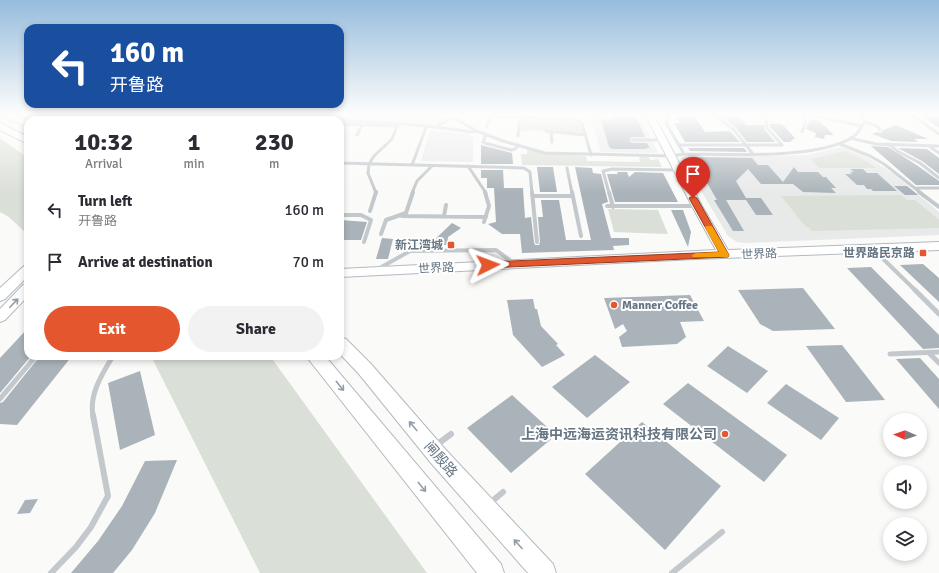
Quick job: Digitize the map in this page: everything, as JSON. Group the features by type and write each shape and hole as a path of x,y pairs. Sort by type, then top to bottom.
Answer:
{"main road":[{"name":"闸殷路","path":"344,348 365,369 432,449 544,573"},
{"path":"318,360 492,573"}],"street":[{"path":"662,141 725,255"},
{"name":"世界路","path":"344,273 939,246"},
{"path":"0,296 24,273"},
{"path":"0,317 24,292"}],"lane":[{"path":"370,211 376,198 376,191 368,173 369,164 374,156 391,141"},
{"path":"412,165 420,141"},
{"path":"484,141 485,143 511,150 515,149 519,145"},
{"path":"505,141 545,153 671,156 684,154 753,154 809,151 840,144 845,141"},
{"path":"587,141 591,155"},
{"path":"677,141 684,154"},
{"path":"742,141 753,154"},
{"path":"679,145 782,145 778,141"},
{"path":"862,141 876,144 939,146"},
{"path":"840,144 870,156 884,164 917,188 939,207"},
{"path":"888,144 899,152 920,163 939,178"},
{"path":"929,146 939,153"},
{"path":"344,163 524,168 529,170 537,242"},
{"path":"381,234 386,220 406,213 417,181 432,166"},
{"path":"468,166 488,197 490,206 484,222"},
{"path":"567,168 581,236"},
{"path":"613,207 603,171 617,169 678,170"},
{"path":"917,188 939,188"},
{"path":"532,196 573,196"},
{"path":"444,216 446,205"},
{"path":"607,206 661,208 670,205 697,206"},
{"path":"344,215 364,215 368,216 371,220 364,242"},
{"path":"400,216 486,217"},
{"path":"873,249 939,314"},
{"path":"375,271 410,251 496,250 515,264"},
{"path":"929,352 939,363"},
{"path":"890,354 939,352"},
{"path":"0,399 33,360"},
{"path":"51,573 96,521 108,496 91,407 92,396 98,380 110,360"},
{"path":"432,449 451,434"},
{"path":"485,508 503,492"},
{"path":"672,573 722,532"}],"shaded area":[{"path":"0,141 4,141 24,155 24,231 9,217 0,212"},
{"path":"427,141 473,141 473,162 421,161"},
{"path":"598,141 652,141 658,153 601,152"},
{"path":"841,147 869,158 895,175 939,212 939,235 746,243 737,242 728,236 681,157 808,155"},
{"path":"527,149 552,154 586,156 587,161 640,162 640,157 648,157 651,160 658,159 662,167 522,165 521,154 527,154"},
{"path":"845,151 866,161 876,168 819,168 811,159"},
{"path":"901,195 907,200 915,200 939,220 939,228 812,231 806,227 781,196"},
{"path":"608,209 658,210 668,234 614,232"},
{"path":"153,360 273,360 427,573 260,573"}],"building":[{"path":"607,141 629,141 632,143 647,143 650,148 612,149 609,147"},
{"path":"684,141 739,141 740,142 685,142"},
{"path":"746,141 774,141 775,142 747,142"},
{"path":"891,141 916,141 918,142"},
{"path":"481,145 512,153 513,164 481,164"},
{"path":"871,146 888,147 939,181 939,185 916,185"},
{"path":"688,148 744,148 747,152 690,151"},
{"path":"898,148 927,149 939,158 939,174 922,161"},
{"path":"693,157 752,158 758,165 768,165 783,182 794,167 798,172 818,172 823,177 826,177 836,188 831,188 836,193 803,192 793,184 761,184 748,169 736,181 746,198 761,198 773,215 756,215 746,200 717,200 702,174 699,174 694,165 697,165"},
{"path":"537,167 553,167 557,192 540,192"},
{"path":"575,167 592,168 593,173 601,174 608,202 602,204 611,238 629,238 629,245 613,246 614,250 522,253 520,234 502,234 488,224 496,222 494,188 487,188 487,178 481,178 481,170 503,170 504,188 523,188 525,218 531,217 535,245 539,245 540,242 538,217 543,217 541,200 559,200 566,240 591,240"},
{"path":"850,169 863,169 867,173 877,173 897,191 873,191 871,189 867,189 864,185 857,185 845,174 852,174 850,172 854,172"},
{"path":"617,172 627,172 629,177 635,172 663,173 678,202 615,202 607,174 618,174"},
{"path":"894,186 907,186 918,195 905,195"},
{"path":"714,200 726,200 744,231 733,231"},
{"path":"671,210 683,210 691,232 688,247"},
{"path":"344,220 367,222 361,240 344,240"},
{"path":"452,223 461,228 448,237 447,245 435,246 430,244"},
{"path":"382,238 393,239 388,259 376,259"},
{"path":"923,264 939,278 939,302 900,265"},
{"path":"871,267 939,335 939,348 923,349 847,268"},
{"path":"803,288 835,329 773,331 760,324 738,290"},
{"path":"690,295 704,321 680,322 686,337 677,344 622,347 619,337 627,331 623,324 615,329 604,298"},
{"path":"533,299 541,326 558,344 556,345 565,355 542,367 513,335 507,300"},
{"path":"24,332 24,360 28,360 0,393 0,358"},
{"path":"842,345 885,400 846,402 806,346"},
{"path":"728,346 768,371 747,393 707,366"},
{"path":"595,355 630,382 587,418 552,387"},
{"path":"920,358 939,379 939,409 896,359"},
{"path":"37,360 69,360 17,425 0,424 0,403 3,402"},
{"path":"140,371 155,435 120,450 108,383"},
{"path":"688,383 787,455 764,482 663,404"},
{"path":"786,384 839,418 821,440 767,403"},
{"path":"512,395 556,435 511,473 467,428"},
{"path":"642,422 721,486 665,550 585,474"},
{"path":"177,460 155,513 132,550 113,573 71,573 98,541 122,506 145,461"},
{"path":"38,499 30,513 17,514 25,500"}],"slow traffic":[{"path":"696,255 725,255 709,228"}],"place":[{"name":"新江湾城","path":"451,245"},
{"name":"世界路民京路","path":"923,253"},
{"name":"Manner Coffee","path":"614,305"},
{"name":"上海中远海运资讯科技有限公司","path":"725,434"}],"route":[{"path":"488,265 695,255 725,255 693,198"}]}
